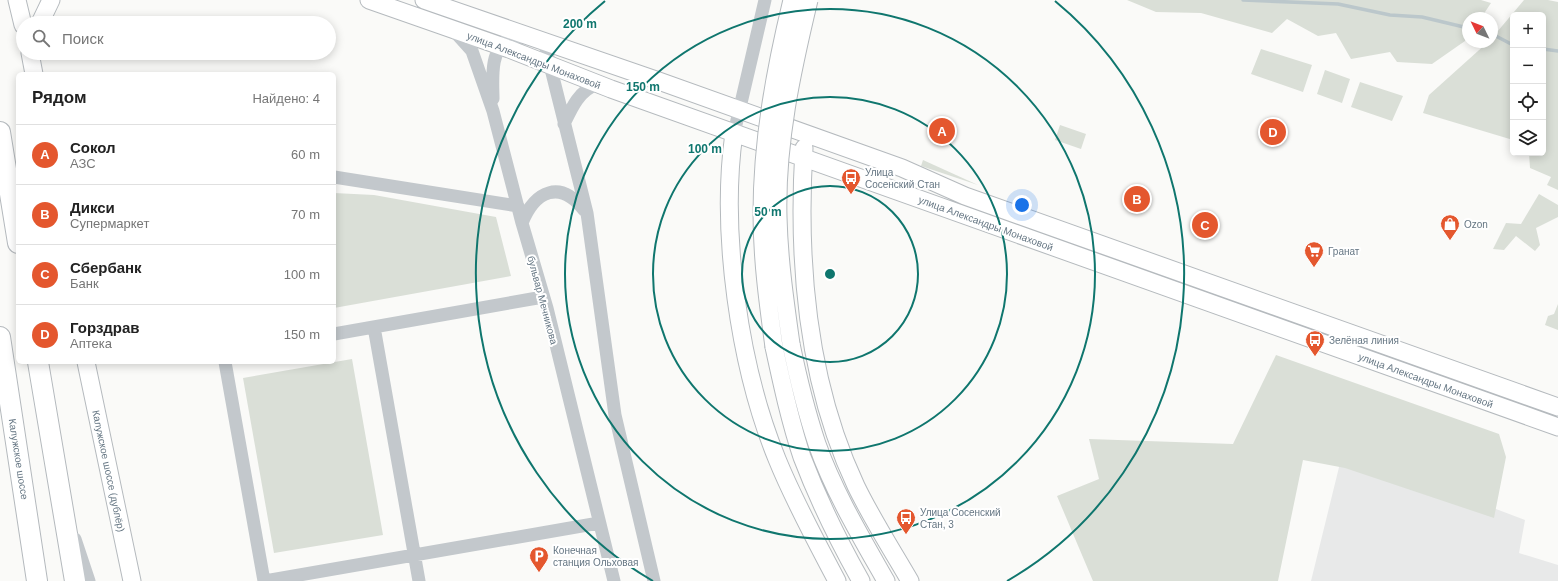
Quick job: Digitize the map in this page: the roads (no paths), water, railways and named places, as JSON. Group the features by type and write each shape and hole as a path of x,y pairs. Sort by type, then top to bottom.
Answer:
{"highway":[{"path":"0,132 16,231"},
{"name":"Калужское шоссе","path":"0,337 37,581"},
{"path":"38,364 75,581"}],"main road":[{"path":"17,0 21,16"},
{"path":"43,16 51,0"},
{"name":"улица Александры Монаховой","path":"369,0 502,47 597,84 1558,427"},
{"name":"улица Александры Монаховой","path":"424,0 902,168 978,201 1558,407"},
{"path":"792,0 778,57 766,132 762,213 764,270 774,347 786,403 802,457 828,517 862,581"},
{"path":"809,0 794,63 782,137 778,215 781,271 802,398 818,446 834,484 862,539 886,581"},
{"path":"31,60 34,72"},
{"path":"734,132 730,160 732,265 744,350 760,410 776,458 794,500 837,581"},
{"path":"805,134 803,216 806,284 812,345 828,409 856,486 910,581"},
{"name":"Калужское шоссе (дублёр)","path":"86,364 132,581"}],"street":[{"path":"734,132 765,0"},
{"name":"бульвар Мечникова","path":"451,29 472,51 493,111 522,224 544,297 614,581"},
{"path":"493,111 493,64 502,47 508,40 527,36"},
{"path":"544,41 587,213 615,415 654,581"},
{"path":"564,124 572,106 580,95 590,87 597,84"},
{"path":"336,177 518,206"},
{"path":"522,224 527,212 534,202 544,194 555,191 567,194 577,200 587,213"},
{"path":"336,334 544,297"},
{"path":"374,327 419,581"},
{"path":"225,364 264,581 599,523"},
{"path":"60,490 89,581"},
{"path":"25,503 28,581"}],"waterway":[{"path":"1243,0 1338,4 1390,15 1422,17 1462,27"},
{"path":"1498,37 1510,43"},
{"path":"1546,49 1558,51"}],"place":[{"name":"Сокол","path":"942,131"},
{"name":"Горздрав","path":"1273,132"},
{"name":"Улица Сосенский Стан","path":"851,195"},
{"name":"Дикси","path":"1137,199"},
{"name":"Сбербанк","path":"1205,225"},
{"name":"Ozon","path":"1450,241"},
{"name":"Гранат","path":"1314,268"},
{"name":"Зелёная линия","path":"1315,357"},
{"name":"Улица Сосенский Стан, 3","path":"906,535"},
{"name":"Конечная станция Ольховая","path":"539,573"}]}
